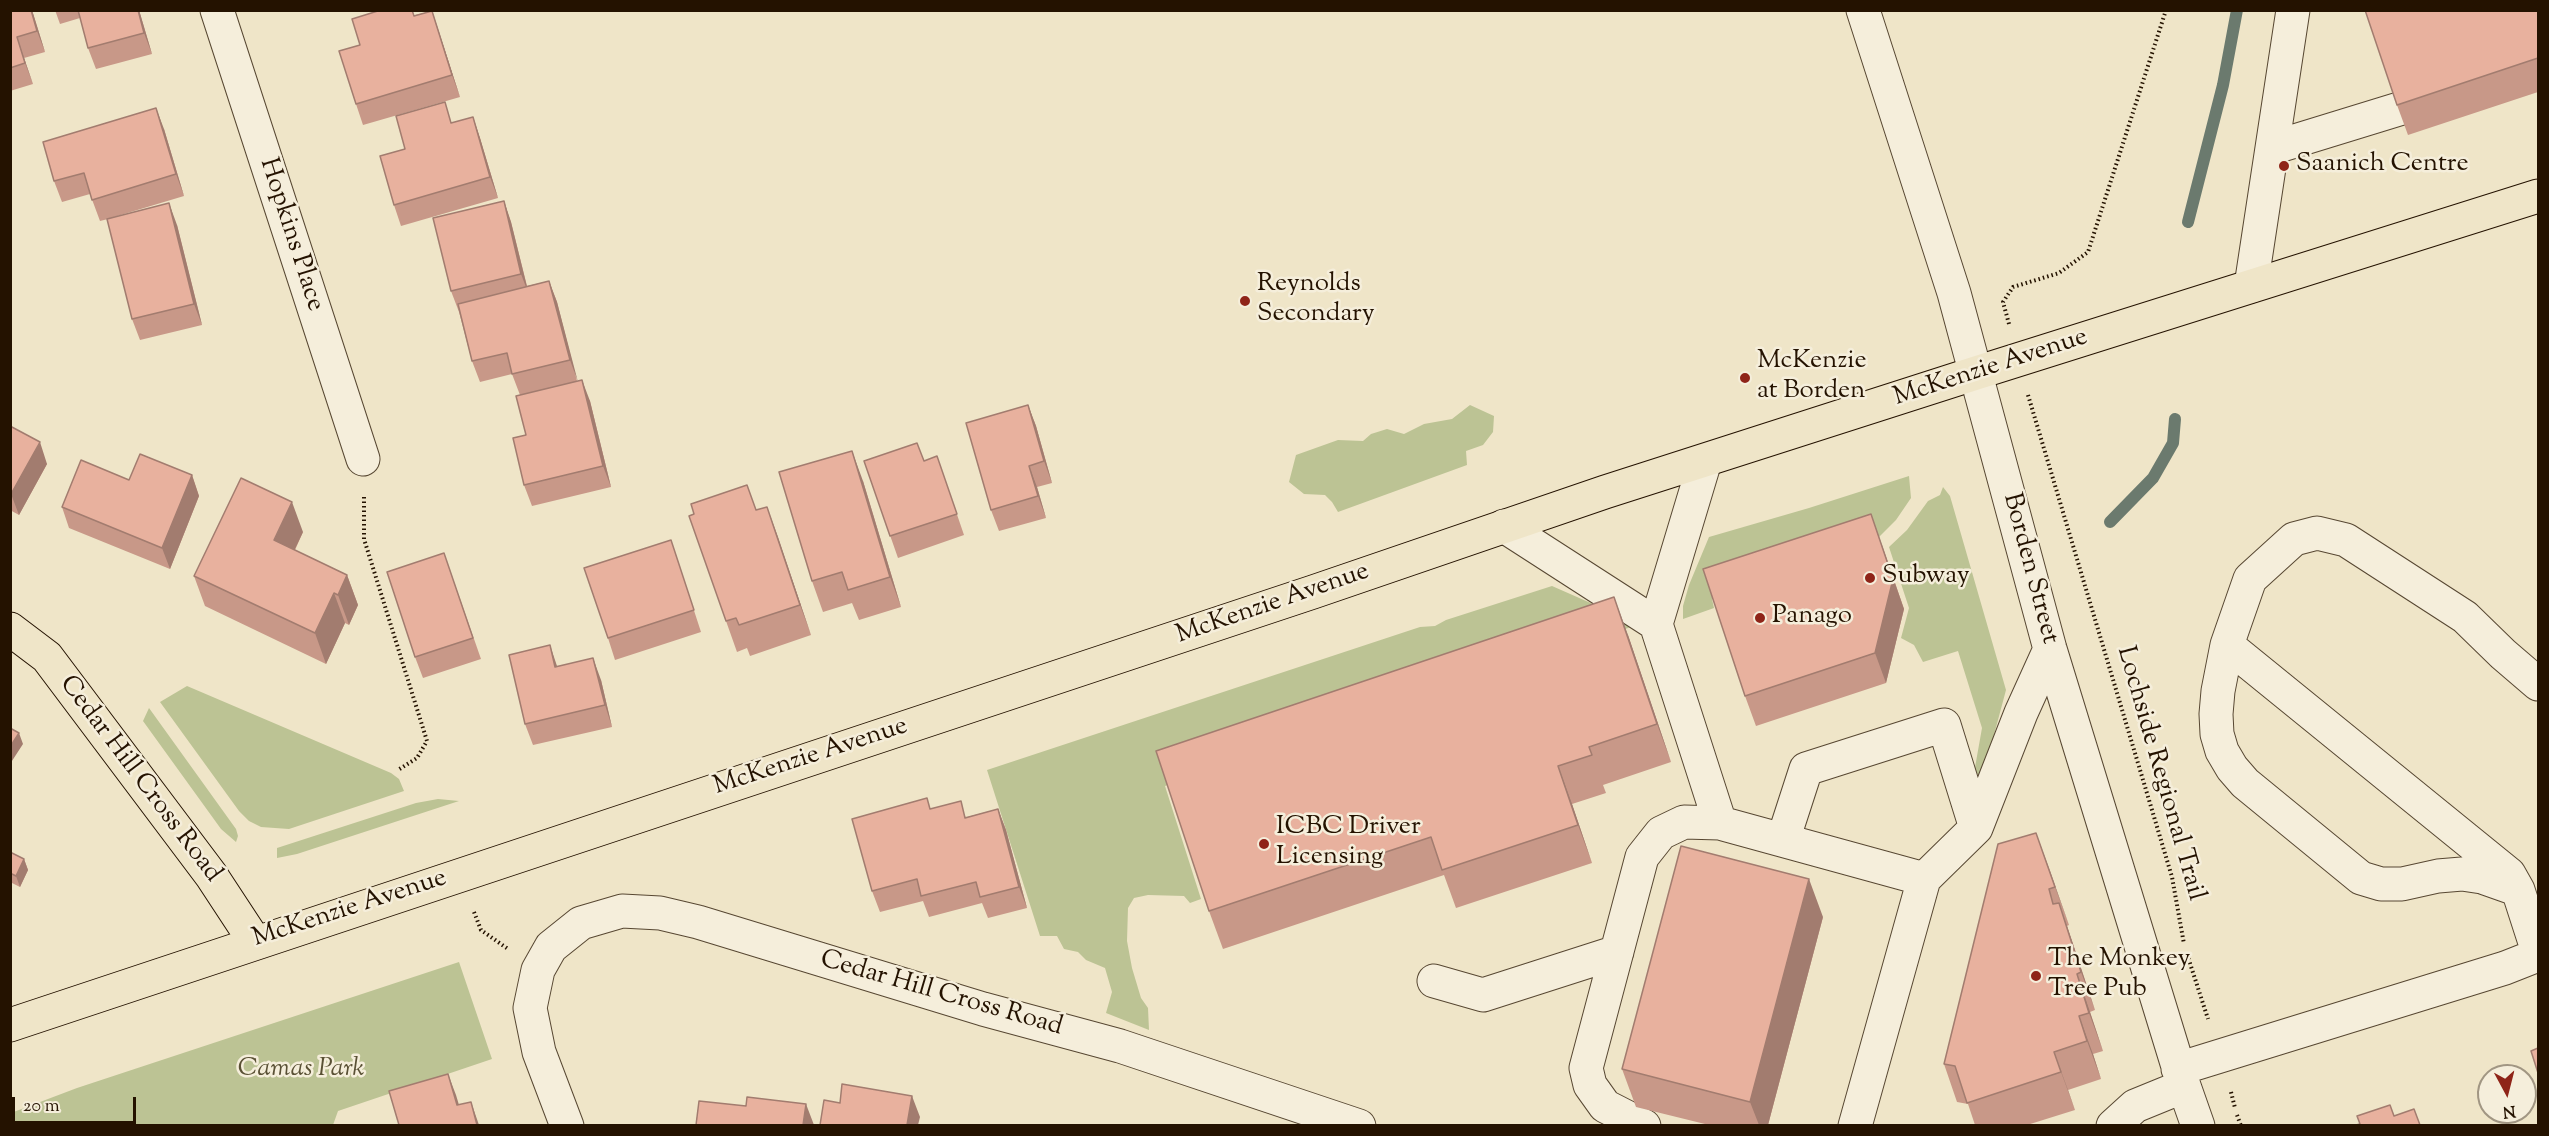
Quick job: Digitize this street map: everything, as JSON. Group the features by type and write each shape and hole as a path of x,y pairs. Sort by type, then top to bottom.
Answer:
{"main road":[{"name":"McKenzie Avenue","path":"10,1025 1504,526 1976,373 2538,196"},
{"name":"Cedar Hill Cross Road","path":"10,629 47,657 55,666 197,856 255,942"}],"street":[{"name":"Hopkins Place","path":"217,10 363,459"},
{"name":"Borden Street","path":"1863,10 1954,293 2050,649 2181,1078 2198,1125"},
{"path":"2251,286 2293,10"},
{"path":"2271,158 2438,97"},
{"path":"1705,461 1656,624 1720,824"},
{"path":"1504,526 1656,624"},
{"path":"2518,890 2499,882 2462,874 2438,876 2402,884 2381,884 2361,878 2245,783 2232,768 2222,751 2217,734 2218,692 2227,645 2250,579 2294,539 2317,533 2346,540 2465,617 2538,684"},
{"path":"2114,1125 2135,1106 2220,1056 2505,968 2538,954 2518,890 2509,874 2227,645"},
{"path":"1855,1125 1924,879 1977,828 2021,713 2050,649"},
{"path":"1782,840 1806,770 1944,725 1977,828"},
{"path":"1644,1125 1605,1106 1590,1085 1586,1068 1642,857 1661,833 1684,822 1720,824 1924,879"},
{"name":"Cedar Hill Cross Road","path":"567,1125 539,1052 530,1008 538,970 551,947 580,923 622,911 660,913 698,922 983,1009 1120,1047 1359,1125"},
{"path":"1434,981 1483,995 1617,952"}],"path":[{"path":"2013,287 2059,273 2088,252 2166,10"},
{"name":"Lochside Regional Trail","path":"2038,434 2172,877 2183,943 2241,1125"},
{"path":"363,459 364,539 427,741 417,758 398,770"}],"green space":[{"path":"1470,405 1494,416 1493,432 1483,445 1466,451 1467,465 1338,512 1325,495 1304,494 1289,482 1296,455 1338,440 1363,441 1371,434 1387,429 1404,434 1424,424 1452,419"},
{"path":"1909,476 1911,498 1896,520 1874,542 1712,599 1714,608 1683,619 1683,606 1689,585 1709,537"},
{"path":"1943,487 1950,496 2006,690 1983,776 1974,773 1982,728 1958,651 1923,662 1914,645 1901,638 1909,608 1889,547 1907,530 1928,501 1940,495"},
{"path":"1552,586 1602,608 1631,627 1165,786 1201,899 1190,903 1184,896 1148,895 1134,898 1128,908 1127,941 1141,998 1148,1008 1149,1030 1106,1013 1112,992 1105,968 1086,960 1078,952 1064,949 1057,936 1040,936 987,770 1420,627 1435,626 1446,620"},
{"path":"187,686 391,773 399,779 404,791 289,829 261,827 249,821 239,811 160,702"},
{"path":"149,708 236,829 238,836 236,842 221,829 143,721"},
{"path":"438,799 459,801 297,854 277,858 277,848 416,803"},
{"name":"Camas Park","path":"459,962 492,1059 338,1111 333,1125 11,1126 11,1113 77,1088"}],"building":[{"path":"10,10 31,10 37,31 17,37 25,63 10,68"},
{"path":"78,10 138,10 144,33 88,48"},
{"path":"381,10 412,10 414,16 432,11 452,75 356,104 339,51 360,45 352,19"},
{"path":"2365,10 2538,10 2538,58 2397,105"},
{"path":"445,102 451,123 473,117 490,177 394,205 380,156 405,149 396,116"},
{"path":"156,108 176,174 92,200 84,173 54,181 43,142"},
{"path":"504,201 521,274 451,291 433,218"},
{"path":"169,203 194,304 132,319 107,219"},
{"path":"549,281 570,360 512,374 507,353 472,361 458,304"},
{"path":"582,380 603,466 524,485 513,438 526,435 516,396"},
{"path":"1028,405 1044,461 1029,466 1038,496 991,510 966,423"},
{"path":"10,426 40,442 11,494 10,493"},
{"path":"917,443 924,461 937,456 957,514 890,536 864,461"},
{"path":"852,451 890,577 848,590 842,572 812,581 779,472"},
{"path":"140,454 192,475 162,548 62,507 81,460 129,480"},
{"path":"241,478 292,502 274,540 347,575 338,595 334,593 315,633 194,576"},
{"path":"747,485 756,510 767,507 800,605 739,625 736,618 726,621 689,516 694,514 691,504"},
{"path":"1871,514 1893,579 1875,653 1745,696 1703,569"},
{"path":"671,540 694,610 608,638 584,568"},
{"path":"444,553 473,638 415,657 387,572"},
{"path":"1614,597 1657,724 1589,747 1592,755 1558,766 1578,825 1442,870 1431,837 1209,911 1156,751"},
{"path":"550,645 555,667 593,658 605,705 525,724 509,655"},
{"path":"10,728 19,733 10,747"},
{"path":"927,798 930,809 961,801 965,818 998,809 1019,887 980,897 976,882 921,896 917,879 872,891 852,819"},
{"name":"The Monkey Tree Pub","path":"2036,833 2055,887 2049,889 2053,904 2059,903 2081,972 2077,974 2089,1013 2079,1016 2087,1041 2054,1052 2061,1072 1967,1103 1955,1066 1944,1064 1998,844"},
{"path":"1681,846 1809,879 1750,1102 1622,1069"},
{"path":"10,852 24,859 16,876 10,873"},
{"path":"2538,1048 2538,1073 2537,1064 2531,1051"},
{"path":"448,1074 457,1105 471,1102 477,1125 399,1125 389,1091"},
{"path":"842,1084 912,1096 907,1125 820,1125 824,1100 840,1103"},
{"path":"747,1097 806,1104 803,1125 696,1125 699,1101 746,1106"},
{"path":"2390,1105 2394,1116 2414,1109 2420,1125 2356,1125 2360,1124 2357,1116"}],"waterway":[{"path":"2188,222 2223,85 2237,10"},
{"path":"2110,522 2153,478 2173,443 2175,419"}],"place":[{"name":"Saanich Centre","path":"2284,166"},
{"name":"Reynolds Secondary","path":"1245,301"},
{"name":"McKenzie at Borden","path":"1745,378"},
{"name":"Subway","path":"1870,578"},
{"name":"Panago","path":"1760,618"},
{"name":"ICBC Driver Licensing","path":"1264,844"},
{"name":"The Monkey Tree Pub","path":"2036,976"}]}
